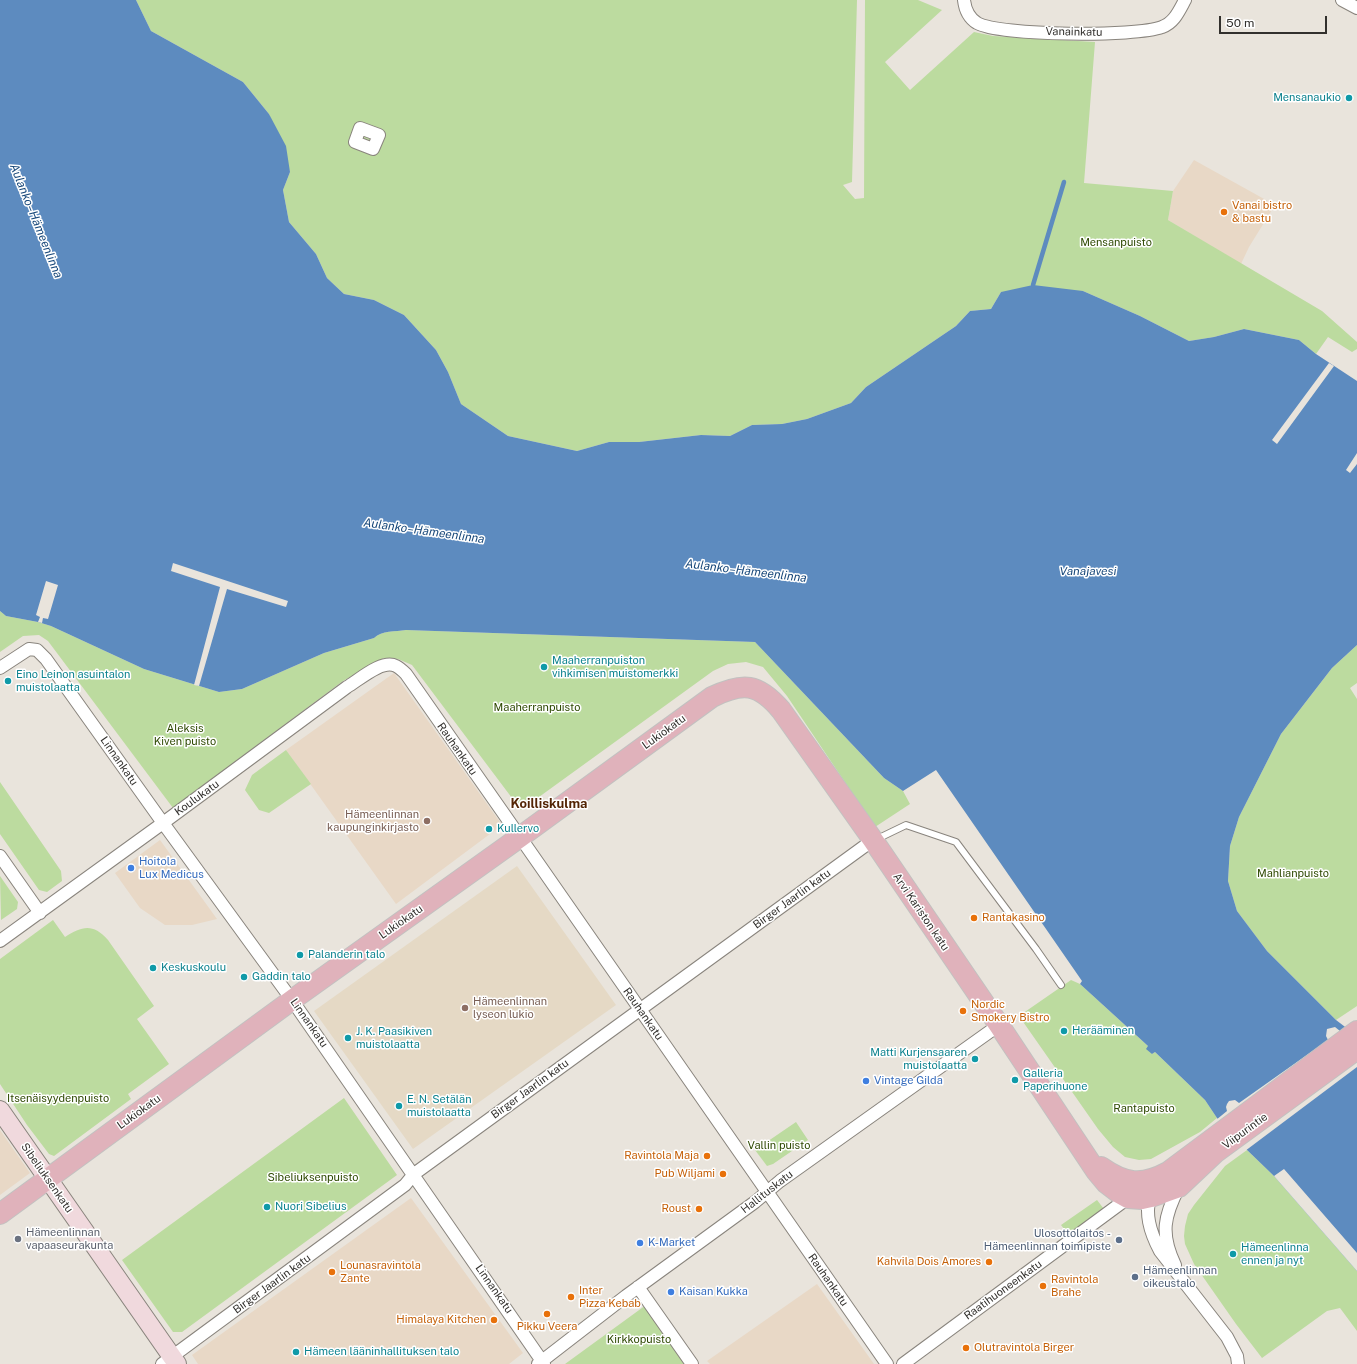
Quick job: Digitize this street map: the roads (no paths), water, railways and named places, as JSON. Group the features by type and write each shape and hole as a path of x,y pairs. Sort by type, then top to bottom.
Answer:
{"main road":[{"name":"Lukiokatu","path":"0,1214 292,1000 712,698 728,689 741,687 750,688"},
{"name":"Arvi Kariston katu","path":"750,688 762,692 781,710 873,840 1081,1148 1127,1189 1142,1181 1152,1189"},
{"name":"Viipurintie","path":"1152,1189 1179,1186 1211,1147 1357,1031"},
{"name":"Viipurintie","path":"1152,1189 1168,1172 1211,1147 1357,1049"}],"street":[{"name":"Vanainkatu","path":"964,0 970,17 978,23 987,26 1012,30 1074,34 1146,31 1162,27 1176,17 1185,0"},
{"path":"1342,0 1357,8"},
{"name":"Linnankatu","path":"0,668 25,650 33,648 46,659 292,1000 414,1174 542,1363"},
{"name":"Koulukatu","path":"0,941 347,687 374,669 392,664 397,666"},
{"name":"Rauhankatu","path":"397,666 406,674 887,1364"},
{"name":"Birger Jaarlin katu","path":"170,1362 405,1185 414,1174 873,840"},
{"path":"0,856 40,913"},
{"name":"Hallituskatu","path":"542,1363 638,1287 755,1202 780,1181 999,1025"},
{"name":"Sibeliuksenkatu","path":"0,1110 48,1179 170,1362"},
{"name":"Arvi Kariston katu","path":"1179,1186 1169,1205 1165,1229 1166,1241 1179,1275"},
{"name":"Arvi Kariston katu","path":"1127,1189 1148,1219 1160,1251 1227,1337 1237,1356 1238,1364"},
{"name":"Raatihuoneenkatu","path":"903,1364 1127,1189"},
{"name":"Arvi Kariston katu","path":"1152,1189 1156,1205 1166,1222"},
{"name":"Arvi Kariston katu","path":"1148,1219 1152,1189"},
{"path":"638,1287 692,1364"}],"lane":[{"name":"Birger Jaarlin katu","path":"873,840 906,825 956,842 1061,985"}],"water":[{"name":"Vanajavesi","path":"0,0 136,0 151,31 243,82 269,114 286,146 290,172 283,190 289,222 316,254 327,278 344,294 374,300 404,315 436,350 448,372 461,404 508,436 577,451 609,442 639,442 701,435 730,436 752,425 782,424 807,419 851,403 866,387 956,326 970,311 991,309 1001,292 1033,285 1083,291 1140,316 1189,341 1214,337 1244,329 1299,340 1316,354 1357,381 1357,645 1332,668 1281,734 1239,817 1230,846 1228,881 1237,911 1267,951 1336,1020 1357,1036 1357,1271 1274,1176 1217,1118 1205,1100 1155,1052 1152,1054 1146,1049 1148,1046 1080,984 1082,981 936,770 903,791 884,778 755,642 406,630 377,635 374,638 324,653 242,689 219,692 144,669 51,626 6,616 0,611"}],"waterway":[{"path":"1033,285 1064,182"}],"place":[{"name":"Mensanaukio","path":"1349,98"},
{"name":"Vanai bistro & bastu","path":"1224,212"},
{"name":"Maaherranpuiston vihkimisen muistomerkki","path":"544,667"},
{"name":"Eino Leinon asuintalon muistolaatta","path":"8,681"},
{"name":"Hämeenlinnan kaupunginkirjasto","path":"427,821"},
{"name":"Kullervo","path":"489,829"},
{"name":"Hoitola Lux Medicus","path":"131,868"},
{"name":"Rantakasino","path":"974,918"},
{"name":"Palanderin talo","path":"300,955"},
{"name":"Keskuskoulu","path":"153,968"},
{"name":"Gaddin talo","path":"244,977"},
{"name":"Hämeenlinnan lyseon lukio","path":"465,1008"},
{"name":"Nordic Smokery Bistro","path":"963,1011"},
{"name":"Herääminen","path":"1064,1031"},
{"name":"J. K. Paasikiven muistolaatta","path":"348,1038"},
{"name":"Matti Kurjensaaren muistolaatta","path":"975,1059"},
{"name":"Galleria Paperihuone","path":"1015,1080"},
{"name":"Vintage Gilda","path":"866,1081"},
{"name":"E. N. Setälän muistolaatta","path":"399,1106"},
{"name":"Ravintola Maja","path":"707,1156"},
{"name":"Pub Wiljami","path":"723,1174"},
{"name":"Nuori Sibelius","path":"267,1207"},
{"name":"Roust","path":"699,1209"},
{"name":"Hämeenlinnan vapaaseurakunta","path":"18,1239"},
{"name":"Ulosottolaitos - Hämeenlinnan toimipiste","path":"1119,1240"},
{"name":"K-Market","path":"640,1243"},
{"name":"Hämeenlinna ennen ja nyt","path":"1233,1254"},
{"name":"Kahvila Dois Amores","path":"989,1262"},
{"name":"Lounasravintola Zante","path":"332,1272"},
{"name":"Hämeenlinnan oikeustalo","path":"1135,1277"},
{"name":"Ravintola Brahe","path":"1043,1286"},
{"name":"Kaisan Kukka","path":"671,1292"},
{"name":"Inter Pizza Kebab","path":"571,1297"},
{"name":"Pikku Veera","path":"547,1314"},
{"name":"Himalaya Kitchen","path":"494,1320"},
{"name":"Olutravintola Birger","path":"966,1348"},
{"name":"Hämeen lääninhallituksen talo","path":"296,1352"}],"district":[{"name":"Koilliskulma","path":"549,804"}],"water label":[{"name":"Aulanko–Hämeenlinna","path":"36,221"},
{"name":"Aulanko–Hämeenlinna","path":"424,531"},
{"name":"Aulanko–Hämeenlinna","path":"746,571"}],"park label":[{"name":"Mensanpuisto","path":"1116,243"},
{"name":"Maaherranpuisto","path":"537,708"},
{"name":"Aleksis Kiven puisto","path":"185,735"},
{"name":"Mahlianpuisto","path":"1293,874"},
{"name":"Itsenäisyydenpuisto","path":"58,1099"},
{"name":"Rantapuisto","path":"1144,1109"},
{"name":"Vallin puisto","path":"779,1146"},
{"name":"Sibeliuksenpuisto","path":"313,1178"},
{"name":"Kirkkopuisto","path":"639,1340"}]}
